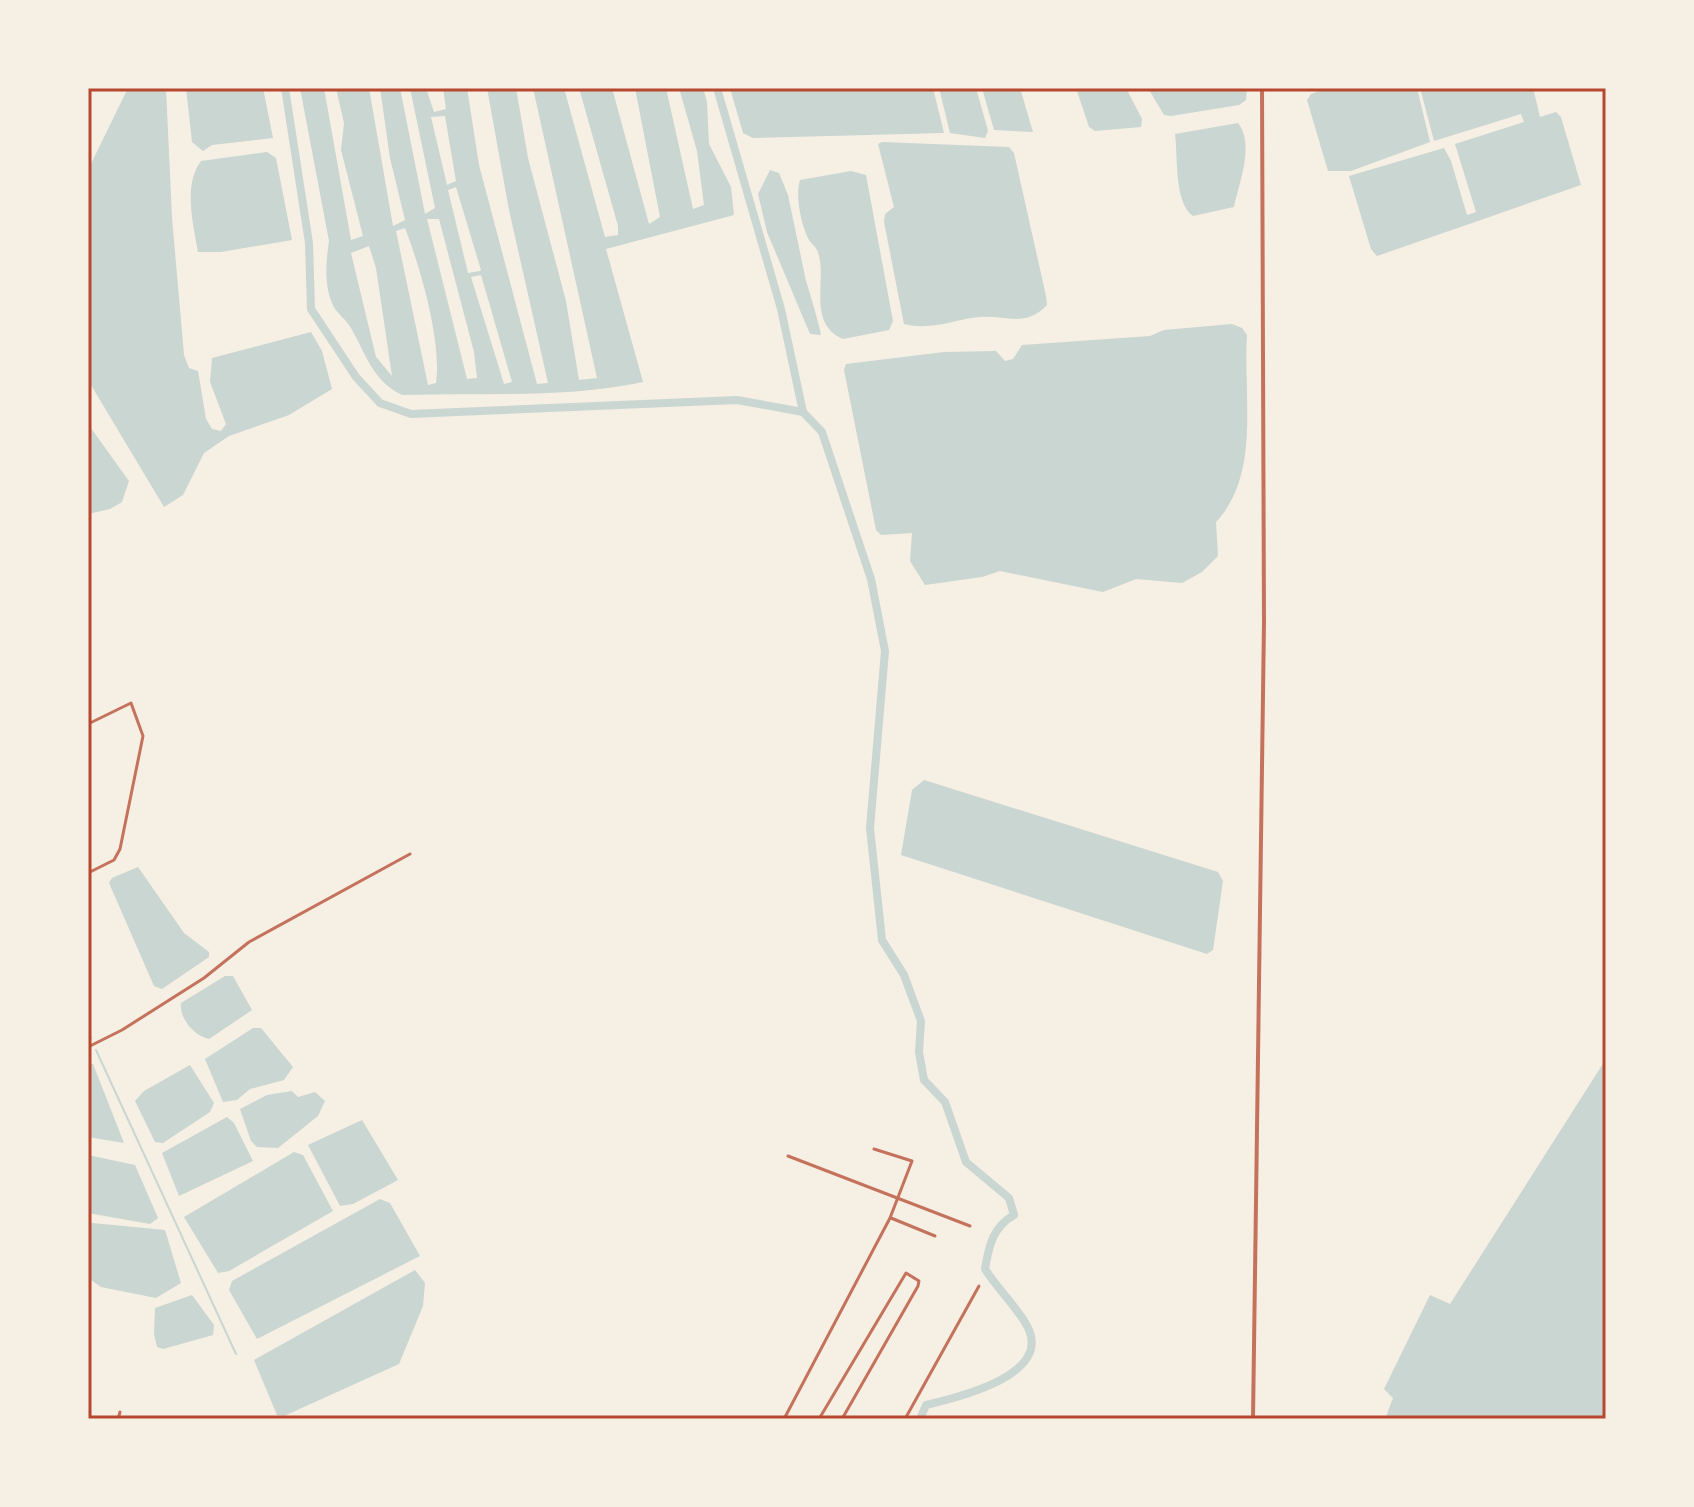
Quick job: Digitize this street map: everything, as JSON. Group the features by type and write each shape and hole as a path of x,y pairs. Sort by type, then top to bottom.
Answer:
{"street":[{"path":"1253,1419 1260,1098 1264,622 1262,88"},
{"path":"88,724 131,703 143,736 120,849 114,860 88,873"},
{"path":"88,1047 122,1030 204,978 249,942 410,854"},
{"path":"784,1419 890,1218 912,1161 874,1149"},
{"path":"788,1156 970,1226"},
{"path":"890,1218 935,1236"},
{"path":"819,1419 906,1273 919,1281 918,1286 842,1419"},
{"path":"905,1419 979,1286"},
{"path":"118,1419 120,1412"}],"shaded area":[{"path":"128,88 166,88 172,218 184,355 189,368 198,371 206,419 212,429 221,431 226,424 210,382 212,358 311,332 322,351 332,389 289,415 229,436 204,453 183,495 164,507 88,380 88,170"},
{"path":"186,88 263,88 273,138 212,145 203,151 192,142"},
{"path":"300,88 324,88 351,240 363,236 341,150 344,123 336,88 369,88 393,226 405,220 390,158 380,88 400,88 425,214 435,208 410,88 426,88 434,112 446,109 443,88 467,88 479,165 537,384 548,383 509,210 487,88 516,88 528,158 566,301 579,380 597,378 533,88 564,88 605,237 618,235 618,226 579,88 612,88 649,224 660,217 635,88 666,88 693,209 704,205 697,151 679,88 703,88 707,102 709,144 731,187 734,215 606,249 643,382 553,393 402,395 392,389 377,375 329,296 329,241","holes":["445,116 456,181 447,185 431,117","456,187 481,270 468,273 448,190","427,219 439,219 474,352 477,378 467,379","405,228 433,326 436,383 428,385 396,231","369,246 376,268 392,376 376,357 351,253","481,275 512,382 504,384 471,277"]},
{"path":"730,88 933,88 944,133 753,138 743,133"},
{"path":"939,88 976,88 988,131 985,138 950,133"},
{"path":"982,88 1020,88 1033,132 994,130"},
{"path":"1076,88 1126,88 1142,119 1141,127 1095,131 1089,127"},
{"path":"1148,88 1247,88 1246,100 1239,105 1171,116 1164,115"},
{"path":"1327,88 1417,88 1430,142 1351,171 1328,171 1307,100 1311,94"},
{"path":"1420,88 1533,88 1540,117 1556,112 1561,117 1581,185 1377,256 1371,249 1349,176 1444,148 1467,215 1476,212 1455,144 1524,122 1521,114 1434,141"},
{"path":"1238,123 1243,132 1246,152 1234,207 1193,216 1187,210 1180,190 1175,134"},
{"path":"878,144 1009,147 1014,153 1047,305 1023,318 980,317 934,325 904,324 884,222 885,214 894,207"},
{"path":"267,152 276,158 292,240 221,252 198,252 191,193 195,171 201,161"},
{"path":"770,170 779,173 788,195 821,335 810,334 767,232 758,194"},
{"path":"851,171 866,175 893,321 889,330 843,339 831,331 821,310 820,261 804,227 798,194 800,180"},
{"path":"1232,324 1242,328 1247,335 1245,458 1230,503 1216,522 1218,556 1202,572 1182,583 1136,579 1103,592 1000,571 982,577 925,585 910,561 912,533 881,535 876,530 844,370 846,364 944,352 996,351 1005,361 1013,359 1022,345 1150,336 1164,330"},
{"path":"88,424 129,481 122,502 110,509 88,514"},
{"path":"924,780 1218,872 1223,881 1213,950 1207,954 901,855 912,790"},
{"path":"138,867 184,933 209,952 209,957 162,989 154,986 109,883 112,878"},
{"path":"225,976 233,976 252,1010 209,1039 189,1026 182,1015 181,1003"},
{"path":"253,1028 261,1028 293,1067 284,1080 250,1089 237,1100 223,1102 205,1059"},
{"path":"1606,1059 1606,1419 1385,1419 1393,1398 1384,1389 1430,1295 1450,1304"},
{"path":"88,1063 93,1064 124,1143 88,1137"},
{"path":"190,1065 214,1103 210,1112 163,1143 155,1142 135,1101 144,1091"},
{"path":"292,1091 298,1097 315,1092 325,1101 318,1116 278,1148 257,1147 251,1141 240,1109 267,1095"},
{"path":"227,1117 234,1123 253,1161 179,1196 162,1153"},
{"path":"362,1120 398,1180 353,1204 340,1206 308,1145"},
{"path":"294,1152 303,1155 333,1211 229,1271 218,1273 184,1217"},
{"path":"88,1155 135,1165 158,1218 150,1224 88,1213"},
{"path":"380,1199 390,1203 420,1256 257,1339 229,1290 232,1281"},
{"path":"92,1223 165,1230 181,1283 156,1298 101,1287 91,1280 88,1228"},
{"path":"415,1270 425,1283 423,1306 399,1364 284,1416 277,1415 254,1360"},
{"path":"192,1295 214,1325 213,1335 163,1349 157,1347 155,1308"}],"waterway":[{"path":"285,88 309,243 311,309 356,377 380,403 411,414 737,400 803,412 822,432 871,579 885,651 870,828 882,940 904,975 921,1021 919,1052 924,1080 945,1102 966,1162 1009,1198 1014,1215 1001,1225 993,1238 985,1269 1022,1317 1032,1342 1028,1357 1017,1369 980,1389 926,1405 920,1419"},
{"path":"717,88 781,309 803,412"},
{"path":"88,1030 91,1038"},
{"path":"96,1050 236,1354"}]}
